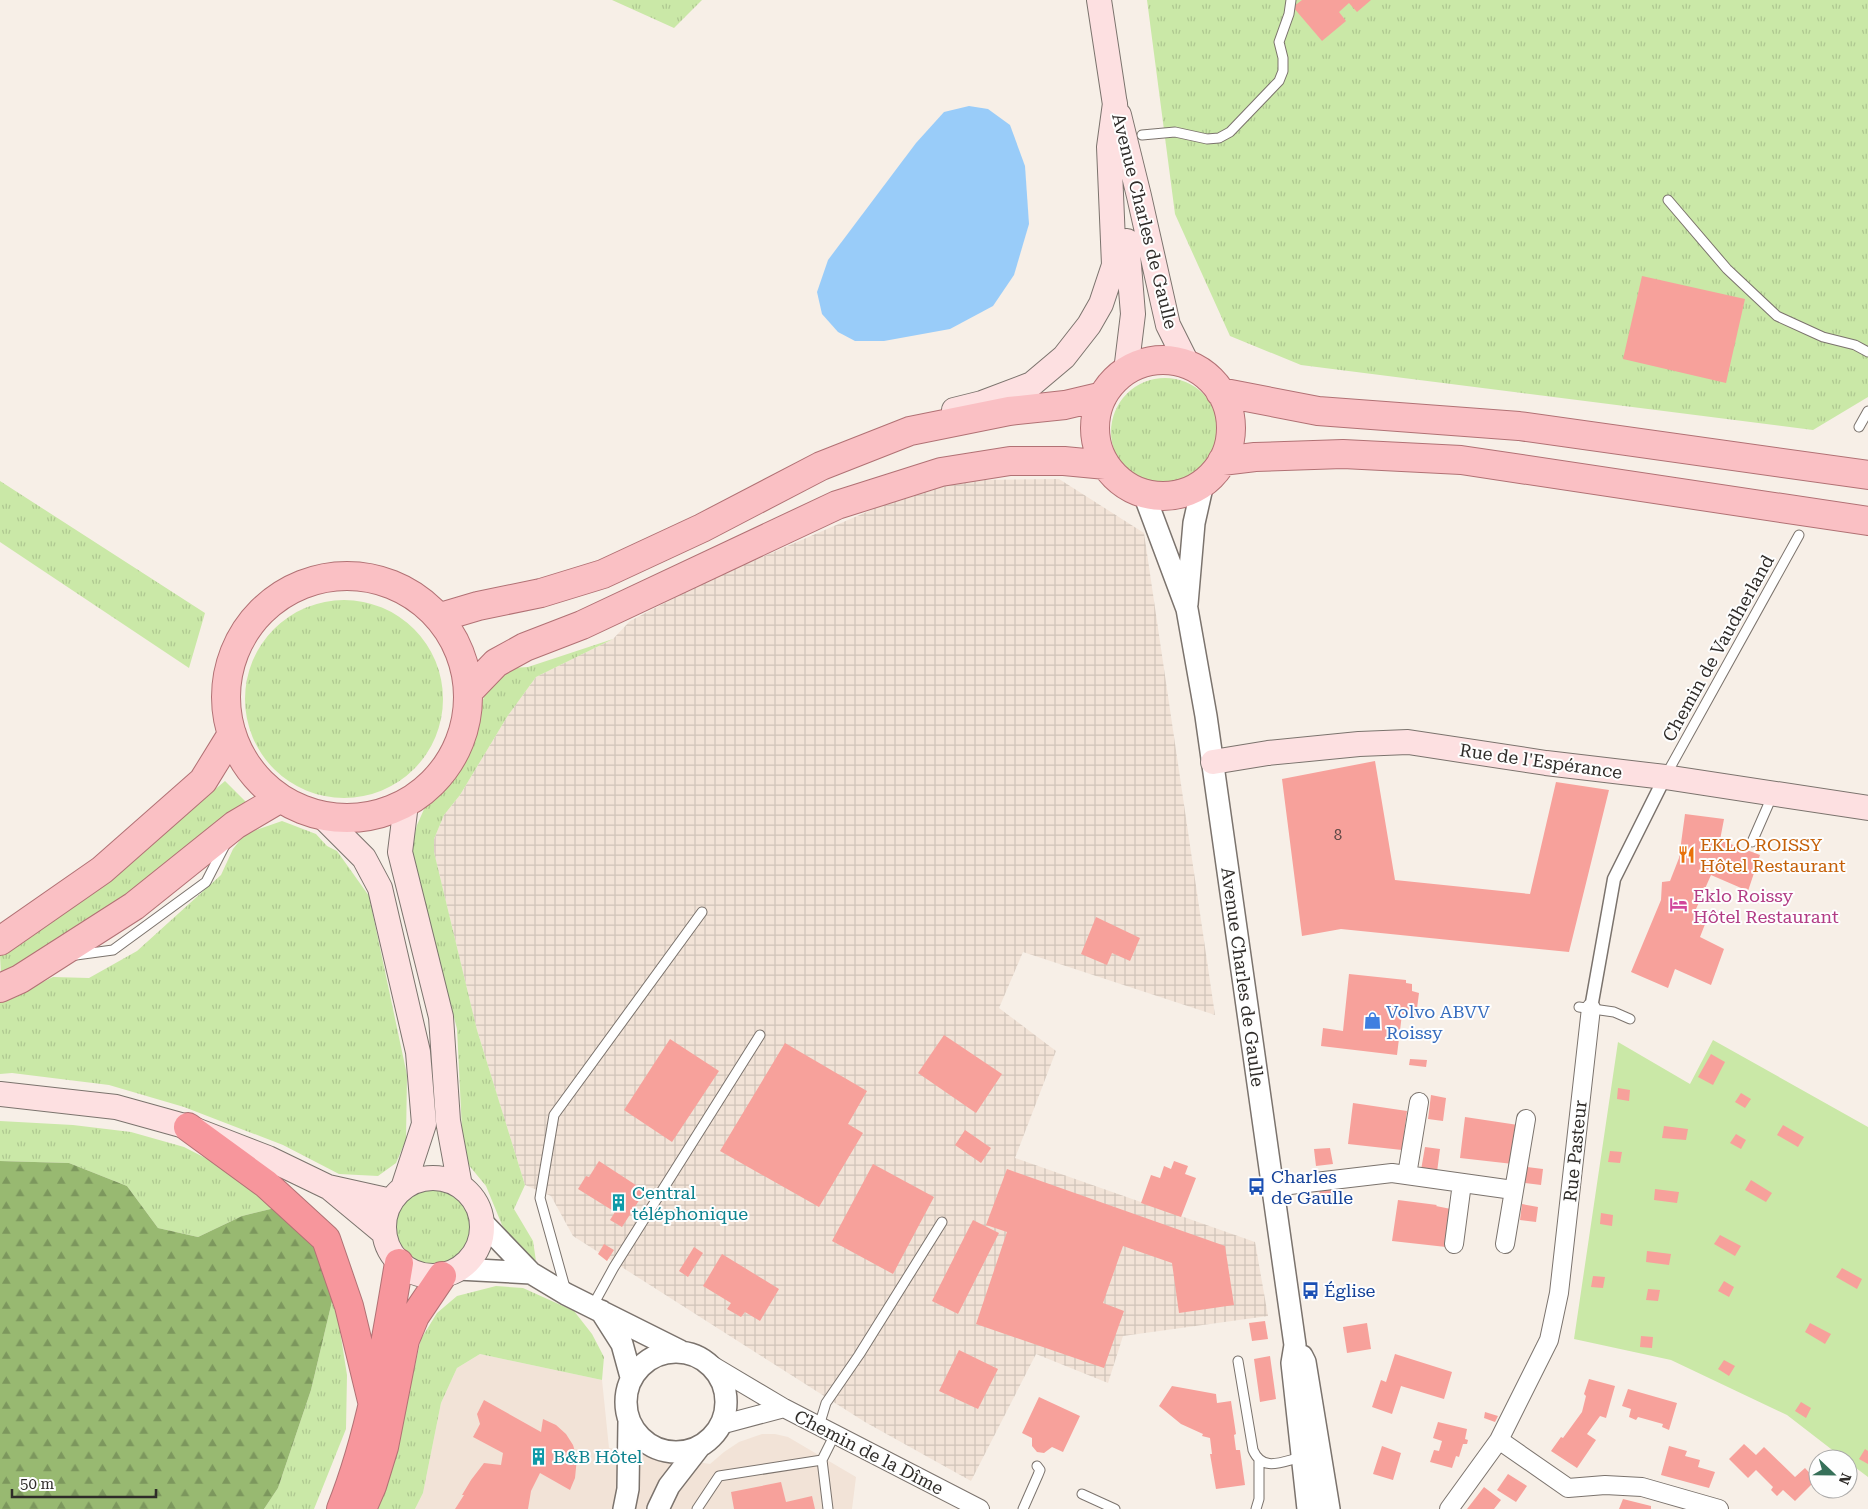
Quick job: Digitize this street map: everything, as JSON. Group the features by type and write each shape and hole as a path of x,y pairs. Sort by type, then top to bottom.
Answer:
{"highway":[{"path":"188,1127 266,1184 326,1239 349,1306 372,1401"},
{"path":"340,1509 353,1479 384,1352 399,1263"},
{"path":"362,1509 372,1486 384,1447 405,1340 415,1316 450,1273"}],"main road":[{"name":"Avenue Charles de Gaulle","path":"1099,0 1116,102 1168,325 1188,365"},
{"name":"Avenue Charles de Gaulle","path":"1116,102 1133,314 1126,372"},
{"path":"441,617 478,606 542,592 603,574 702,528 821,466 910,431 942,412 982,403 1032,384 1064,357 1089,325 1101,304 1114,265 1109,147 1116,102"},
{"path":"1167,360 1188,365 1201,372 1220,392 1228,408 1231,426 1229,444 1222,461 1214,473 1203,483 1186,492 1166,496 1144,494 1117,478 1106,465 1098,449 1095,431 1096,413 1102,396 1112,383 1126,372 1145,362 1167,360"},
{"path":"1220,392 1318,412 1518,426 1868,475"},
{"path":"910,431 1010,411 1065,405 1102,396"},
{"path":"1222,461 1255,457 1343,454 1461,460 1868,521"},
{"path":"469,691 496,663 525,647 600,616 837,506 941,472 1010,461 1064,461 1106,465"},
{"path":"346,574 384,580 418,597 441,617 462,655 469,691 466,725 454,756 433,784 406,804 366,818 323,817 300,810 279,799 256,778 238,752 232,734 225,691 231,660 248,626 275,598 308,581 346,574"},
{"path":"0,941 102,870 203,781 232,734"},
{"name":"Rue de l'Espérance","path":"1213,762 1268,753 1359,744 1408,742 1546,763 1665,777 1868,808"},
{"path":"0,988 20,979 134,906 234,825 279,799"},
{"path":"406,804 400,852 441,1017 448,1121 460,1186"},
{"path":"323,817 364,858 380,888 418,1052 424,1124 397,1194 384,1216 384,1233 391,1255 412,1272 426,1276 450,1273 469,1260 477,1249 481,1236 482,1222 477,1206 470,1195 460,1186 446,1180 431,1178 416,1180 397,1194 328,1187"},
{"path":"0,1094 116,1106 188,1127 268,1158 328,1187 384,1233"}],"street":[{"name":"Avenue Charles de Gaulle","path":"1187,610 1194,523 1203,483"},
{"name":"Avenue Charles de Gaulle","path":"1144,494 1187,610 1213,762 1273,1187 1295,1346 1292,1363 1311,1452 1329,1509"},
{"name":"Rue Pasteur","path":"1450,1509 1499,1440 1549,1340 1559,1293 1585,1008 1614,879 1665,777"},
{"path":"1407,1175 1419,1102"},
{"path":"1506,1244 1513,1190 1526,1119"},
{"path":"1273,1187 1392,1173 1513,1190"},
{"path":"1454,1244 1462,1183"},
{"path":"482,1222 531,1273 566,1294 680,1351 696,1355 710,1364 720,1378 726,1393 726,1410 720,1425 712,1437 700,1446 669,1486 658,1509"},
{"path":"450,1273 531,1273"},
{"path":"596,1309 622,1344 631,1377"},
{"path":"624,1509 628,1489 629,1422 625,1407 626,1392 631,1377 640,1365 652,1357 665,1352 680,1351"},
{"name":"Chemin de la Dîme","path":"710,1364 784,1408 980,1509"},
{"name":"Chemin de la Dîme","path":"720,1425 784,1408"},
{"path":"629,1422 638,1436 652,1446 667,1452 684,1452 700,1446"},
{"path":"1499,1440 1568,1488 1605,1485 1642,1487 1720,1509"},
{"name":"Avenue Charles de Gaulle","path":"1308,1509 1311,1452"}],"lane":[{"path":"1142,135 1175,132 1207,140 1219,138 1230,132 1279,81 1283,58 1279,42 1289,14 1290,0"},
{"path":"1668,200 1727,269 1778,316 1823,337 1855,345 1868,352"},
{"path":"1859,427 1868,410"},
{"name":"Chemin de Vaudherland","path":"1665,777 1800,534"},
{"path":"1752,842 1773,794"},
{"path":"566,1294 540,1198 554,1115 702,912"},
{"path":"1585,1008 1614,1012 1630,1019"},
{"path":"596,1309 614,1267 760,1035"},
{"path":"819,1426 826,1403 859,1355 942,1222"},
{"path":"1238,1361 1253,1450 1259,1460 1267,1465 1311,1452"},
{"path":"828,1509 822,1460 835,1434"},
{"path":"697,1509 719,1476 822,1460"},
{"path":"1256,1509 1259,1498 1259,1460"},
{"path":"1023,1509 1040,1470 1037,1466"},
{"path":"1082,1494 1115,1509"}],"shaded area":[{"path":"1059,479 1144,533 1215,1015 1023,952 999,1008 1056,1051 1015,1158 1255,1242 1268,1316 1123,1336 1108,1383 1036,1354 971,1481 865,1422 573,1236 551,1196 525,1185 477,1030 434,852 434,839 444,815 460,795 507,717 536,677 613,639 630,621 711,579 920,489 981,480"},
{"path":"480,1354 602,1380 609,1448 710,1464 739,1442 762,1434 788,1437 856,1477 852,1509 415,1509 423,1493 441,1403 457,1368"}],"green space":[{"path":"612,0 702,0 674,28"},
{"path":"1147,0 1868,0 1868,397 1813,430 1301,365 1230,336 1175,214"},
{"path":"1165,378 1175,379 1195,387 1203,394 1210,402 1218,422 1218,442 1210,462 1203,470 1195,477 1175,485 1165,486 1155,485 1135,477 1127,470 1120,462 1112,442 1111,432 1112,422 1120,402 1127,394 1135,387 1155,379"},
{"path":"0,481 205,613 189,668 0,542"},
{"path":"344,600 373,604 391,612 414,629 431,652 439,670 443,699 439,728 431,746 414,769 391,786 373,794 344,798 315,794 297,786 274,769 257,746 249,728 245,699 249,670 257,652 274,629 297,612 315,604"},
{"path":"613,639 536,677 507,717 460,795 444,815 434,839 434,852 477,1030 525,1185 514,1209 533,1241 536,1261 514,1242 502,1225 486,1186 467,1163 463,1150 457,1029 414,861 412,845 417,825 425,807 437,798 454,775 467,752 478,713 489,684 512,668 528,667"},
{"path":"225,781 248,804 145,883 1,975 0,955 115,873"},
{"path":"282,821 316,834 327,846 337,851 369,896 407,1075 406,1140 396,1163 378,1176 339,1174 283,1145 184,1107 109,1085 12,1073 0,1074 0,1003 53,977 89,978 137,951 221,875 233,849 245,834"},
{"path":"1713,1040 1868,1127 1868,1477 1858,1470 1858,1449 1831,1449 1787,1415 1671,1360 1574,1339 1618,1042 1690,1084"},
{"path":"0,1121 73,1125 131,1132 184,1147 219,1165 279,1207 242,1216 198,1237 158,1228 127,1186 69,1163 0,1161"},
{"path":"0,1161 69,1163 127,1186 158,1228 198,1237 242,1216 279,1207 317,1243 334,1293 311,1390 278,1488 264,1509 0,1509"},
{"path":"433,1186 449,1189 462,1198 471,1211 474,1227 471,1243 462,1256 449,1265 433,1268 417,1265 404,1256 395,1243 392,1227 395,1211 404,1198 417,1189"},
{"path":"496,1286 523,1288 574,1311 592,1334 604,1357 602,1380 480,1354 457,1368 441,1403 423,1493 415,1509 377,1509 389,1480 421,1339 437,1313 457,1296"},
{"path":"334,1293 347,1375 346,1429 314,1509 264,1509 278,1488 311,1390"}],"water":[{"path":"969,106 988,109 1010,125 1025,166 1029,224 1014,275 993,306 950,329 884,341 855,341 838,332 822,314 817,292 828,260 916,143 944,112"}],"building":[{"path":"1302,0 1371,0 1357,12 1349,3 1339,12 1346,21 1322,41 1293,7"},
{"path":"1642,276 1745,299 1726,383 1623,359"},
{"path":"1375,761 1395,880 1530,894 1556,782 1609,790 1569,952 1341,929 1302,936 1282,779"},
{"name":"Eklo Roissy Hôtel Restaurant","path":"1685,814 1724,819 1720,840 1760,855 1748,891 1711,875 1696,909 1709,914 1700,937 1724,949 1711,985 1675,969 1668,988 1631,972 1661,900 1662,882 1670,881 1679,858"},
{"path":"1096,917 1140,938 1130,961 1112,953 1107,965 1081,954"},
{"name":"Volvo ABVV Roissy","path":"1349,974 1406,980 1406,983 1412,984 1412,991 1419,993 1416,1016 1402,1014 1397,1055 1321,1046 1323,1028 1343,1031"},
{"path":"944,1035 1002,1074 976,1113 918,1073"},
{"path":"670,1039 719,1071 672,1142 624,1110"},
{"path":"785,1043 867,1091 848,1124 863,1133 819,1207 720,1151"},
{"path":"1711,1054 1725,1062 1713,1085 1698,1077"},
{"path":"1410,1059 1427,1060 1426,1067 1409,1065"},
{"path":"1618,1088 1630,1090 1629,1101 1617,1099"},
{"path":"1741,1093 1751,1099 1745,1108 1735,1102"},
{"path":"1431,1095 1446,1098 1443,1121 1428,1119"},
{"path":"1353,1103 1407,1111 1402,1150 1348,1144"},
{"path":"1465,1117 1518,1125 1513,1164 1460,1158"},
{"path":"1783,1125 1804,1137 1798,1147 1777,1135"},
{"path":"1664,1126 1688,1129 1686,1140 1662,1138"},
{"path":"965,1130 991,1148 981,1163 955,1145"},
{"path":"1736,1134 1746,1140 1741,1149 1730,1143"},
{"path":"1425,1147 1440,1149 1437,1172 1421,1170"},
{"path":"1330,1148 1333,1164 1316,1166 1314,1149"},
{"path":"1610,1151 1622,1152 1620,1163 1608,1162"},
{"name":"Central téléphonique","path":"599,1161 645,1191 622,1227 610,1220 615,1212 578,1189 586,1176 589,1177"},
{"path":"1174,1161 1188,1166 1185,1174 1196,1178 1181,1217 1141,1203 1151,1175 1160,1178 1164,1166 1171,1169"},
{"path":"873,1164 934,1197 893,1274 832,1241"},
{"path":"1527,1167 1543,1169 1541,1185 1525,1183"},
{"path":"1007,1169 1225,1246 1234,1305 1179,1313 1172,1263 1123,1246 1103,1303 1124,1311 1104,1368 976,1324 1007,1232 986,1225"},
{"path":"1751,1180 1772,1193 1766,1202 1745,1190"},
{"path":"1336,1185 1337,1201 1321,1204 1319,1187"},
{"path":"1655,1189 1679,1192 1677,1203 1654,1200"},
{"path":"1398,1200 1437,1205 1451,1209 1446,1247 1392,1241"},
{"path":"1522,1204 1538,1207 1536,1222 1520,1220"},
{"path":"1601,1213 1613,1215 1612,1226 1600,1224"},
{"path":"973,1220 999,1233 958,1314 932,1301"},
{"path":"1720,1235 1741,1246 1735,1256 1714,1244"},
{"path":"604,1244 614,1250 607,1261 598,1254"},
{"path":"694,1247 703,1253 688,1277 679,1271"},
{"path":"1647,1251 1671,1254 1669,1265 1646,1262"},
{"path":"722,1254 779,1289 760,1321 745,1312 741,1317 727,1309 731,1303 703,1286"},
{"path":"1842,1268 1862,1279 1857,1289 1836,1277"},
{"path":"1593,1276 1605,1277 1603,1288 1591,1287"},
{"path":"1724,1281 1734,1287 1729,1297 1718,1291"},
{"path":"1648,1289 1660,1290 1658,1301 1646,1300"},
{"path":"1265,1321 1268,1339 1252,1341 1249,1323"},
{"path":"1367,1323 1371,1349 1347,1353 1343,1327"},
{"path":"1810,1323 1831,1334 1825,1344 1805,1332"},
{"path":"1641,1336 1653,1337 1652,1348 1640,1347"},
{"path":"959,1350 998,1369 978,1409 939,1391"},
{"path":"1395,1354 1452,1372 1444,1399 1401,1386 1392,1414 1372,1407 1381,1380 1386,1382"},
{"path":"1270,1356 1276,1399 1260,1402 1254,1359"},
{"path":"1724,1360 1735,1366 1729,1376 1718,1369"},
{"path":"1589,1379 1615,1386 1606,1418 1600,1416 1587,1434 1596,1440 1577,1468 1551,1451 1582,1412 1586,1396 1584,1394"},
{"path":"1172,1386 1216,1394 1217,1403 1231,1401 1236,1434 1234,1435 1236,1450 1240,1450 1245,1485 1216,1489 1210,1454 1212,1454 1210,1438 1202,1436 1203,1434 1181,1424 1159,1406"},
{"path":"1628,1389 1677,1403 1669,1430 1662,1427 1663,1424 1638,1417 1636,1420 1629,1417 1631,1409 1622,1406"},
{"path":"1039,1397 1080,1416 1063,1452 1052,1447 1044,1453 1037,1452 1032,1446 1032,1438 1022,1433"},
{"name":"B&B Hôtel","path":"484,1400 541,1432 543,1419 556,1425 566,1434 573,1445 577,1458 575,1478 570,1490 540,1473 531,1491 528,1509 455,1509 471,1480 484,1463 501,1465 503,1453 473,1437 480,1424 477,1414"},
{"path":"1801,1402 1811,1408 1806,1418 1795,1411"},
{"path":"1485,1412 1498,1416 1495,1422 1484,1418"},
{"path":"1438,1422 1467,1429 1465,1439 1468,1440 1467,1444 1463,1444 1459,1457 1456,1456 1452,1468 1430,1462 1434,1450 1439,1451 1442,1441 1433,1438"},
{"path":"1744,1444 1756,1455 1764,1447 1795,1477 1805,1468 1808,1471 1808,1488 1795,1501 1783,1490 1777,1496 1771,1490 1773,1487 1756,1470 1748,1478 1729,1459"},
{"path":"1382,1446 1401,1453 1393,1480 1373,1474"},
{"path":"1669,1446 1687,1451 1685,1456 1700,1460 1698,1467 1715,1472 1709,1488 1661,1475"},
{"path":"1865,1449 1868,1451 1868,1464 1859,1459"},
{"path":"1508,1474 1527,1486 1516,1502 1497,1490"},
{"path":"781,1482 786,1502 812,1496 815,1509 734,1509 731,1492"},
{"path":"1484,1487 1501,1500 1494,1509 1467,1509"},
{"path":"1623,1499 1651,1506 1651,1509 1619,1509"}],"place":[{"name":"EKLO ROISSY Hôtel Restaurant","path":"1686,854"},
{"name":"Eklo Roissy Hôtel Restaurant","path":"1679,905"},
{"name":"Volvo ABVV Roissy","path":"1372,1021"},
{"name":"Charles de Gaulle","path":"1257,1186"},
{"name":"Central téléphonique","path":"618,1202"},
{"name":"Église","path":"1310,1290"},
{"name":"B&B Hôtel","path":"539,1456"}]}
